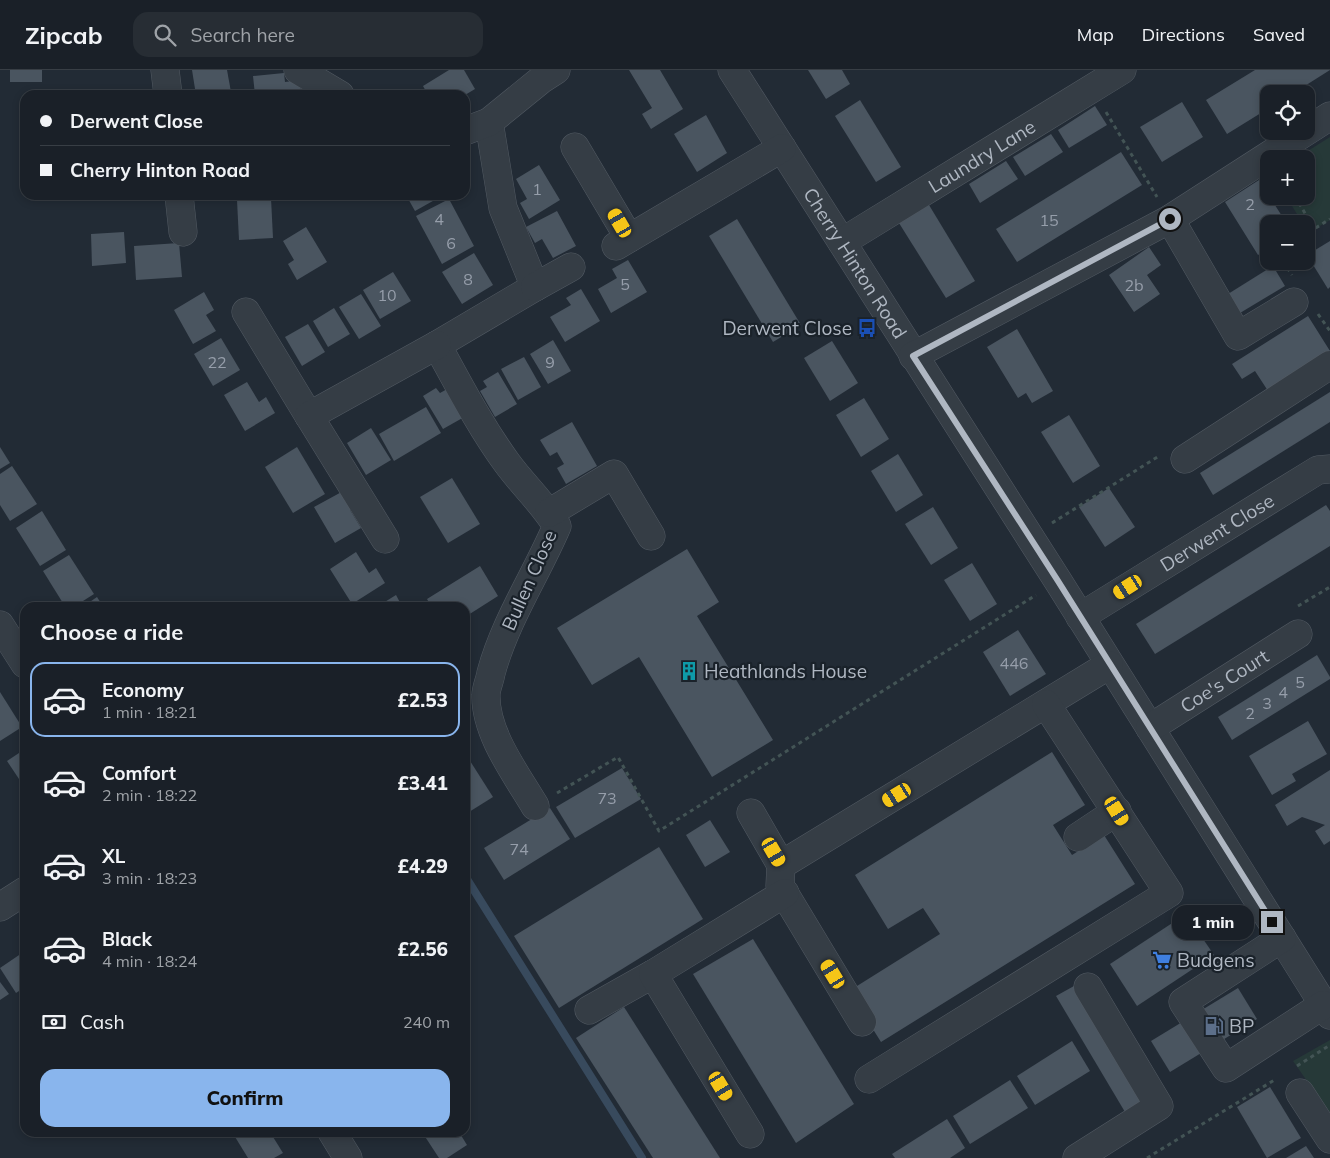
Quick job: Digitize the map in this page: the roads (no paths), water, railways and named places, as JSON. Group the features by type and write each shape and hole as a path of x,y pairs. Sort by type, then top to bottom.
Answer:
{"street":[{"path":"165,70 167,90"},
{"path":"298,70 332,90"},
{"path":"535,287 503,208 477,126 556,70"},
{"name":"Cherry Hinton Road","path":"732,70 1058,581 1326,1010"},
{"name":"Laundry Lane","path":"842,242 1122,70"},
{"path":"913,356 1170,219 1330,116"},
{"path":"575,147 622,242 782,148"},
{"path":"180,200 184,232"},
{"path":"1170,219 1238,336 1294,302"},
{"path":"309,416 570,268"},
{"path":"246,312 385,539"},
{"name":"Bullen Close","path":"437,345 472,410 503,457 549,513 557,526 506,632 494,664 486,695 489,716 497,742 535,806"},
{"path":"1185,458 1330,365"},
{"name":"Derwent Close","path":"1080,617 1318,470 1330,469"},
{"path":"549,513 614,474 651,536"},
{"path":"0,626 20,656"},
{"name":"Coe's Court","path":"1150,728 1298,634"},
{"path":"781,865 1109,665"},
{"path":"870,1079 1169,893 1046,704"},
{"path":"1078,837 1117,811"},
{"path":"751,813 781,865 780,886 862,1022"},
{"path":"589,1010 653,974 785,893"},
{"path":"0,907 20,894"},
{"path":"1282,938 1183,1002 1226,1068 1326,1010"},
{"path":"653,974 750,1134"},
{"path":"1077,1158 1159,1106 1088,987"},
{"path":"1290,1080 1330,1139"},
{"path":"335,1137 348,1158"}],"waterway":[{"path":"470,884 642,1158"}],"place":[{"name":"Derwent Close","path":"867,328"},
{"name":"Heathlands House","path":"689,671"},
{"name":"Budgens","path":"1162,960"},
{"name":"BP","path":"1214,1026"}]}
